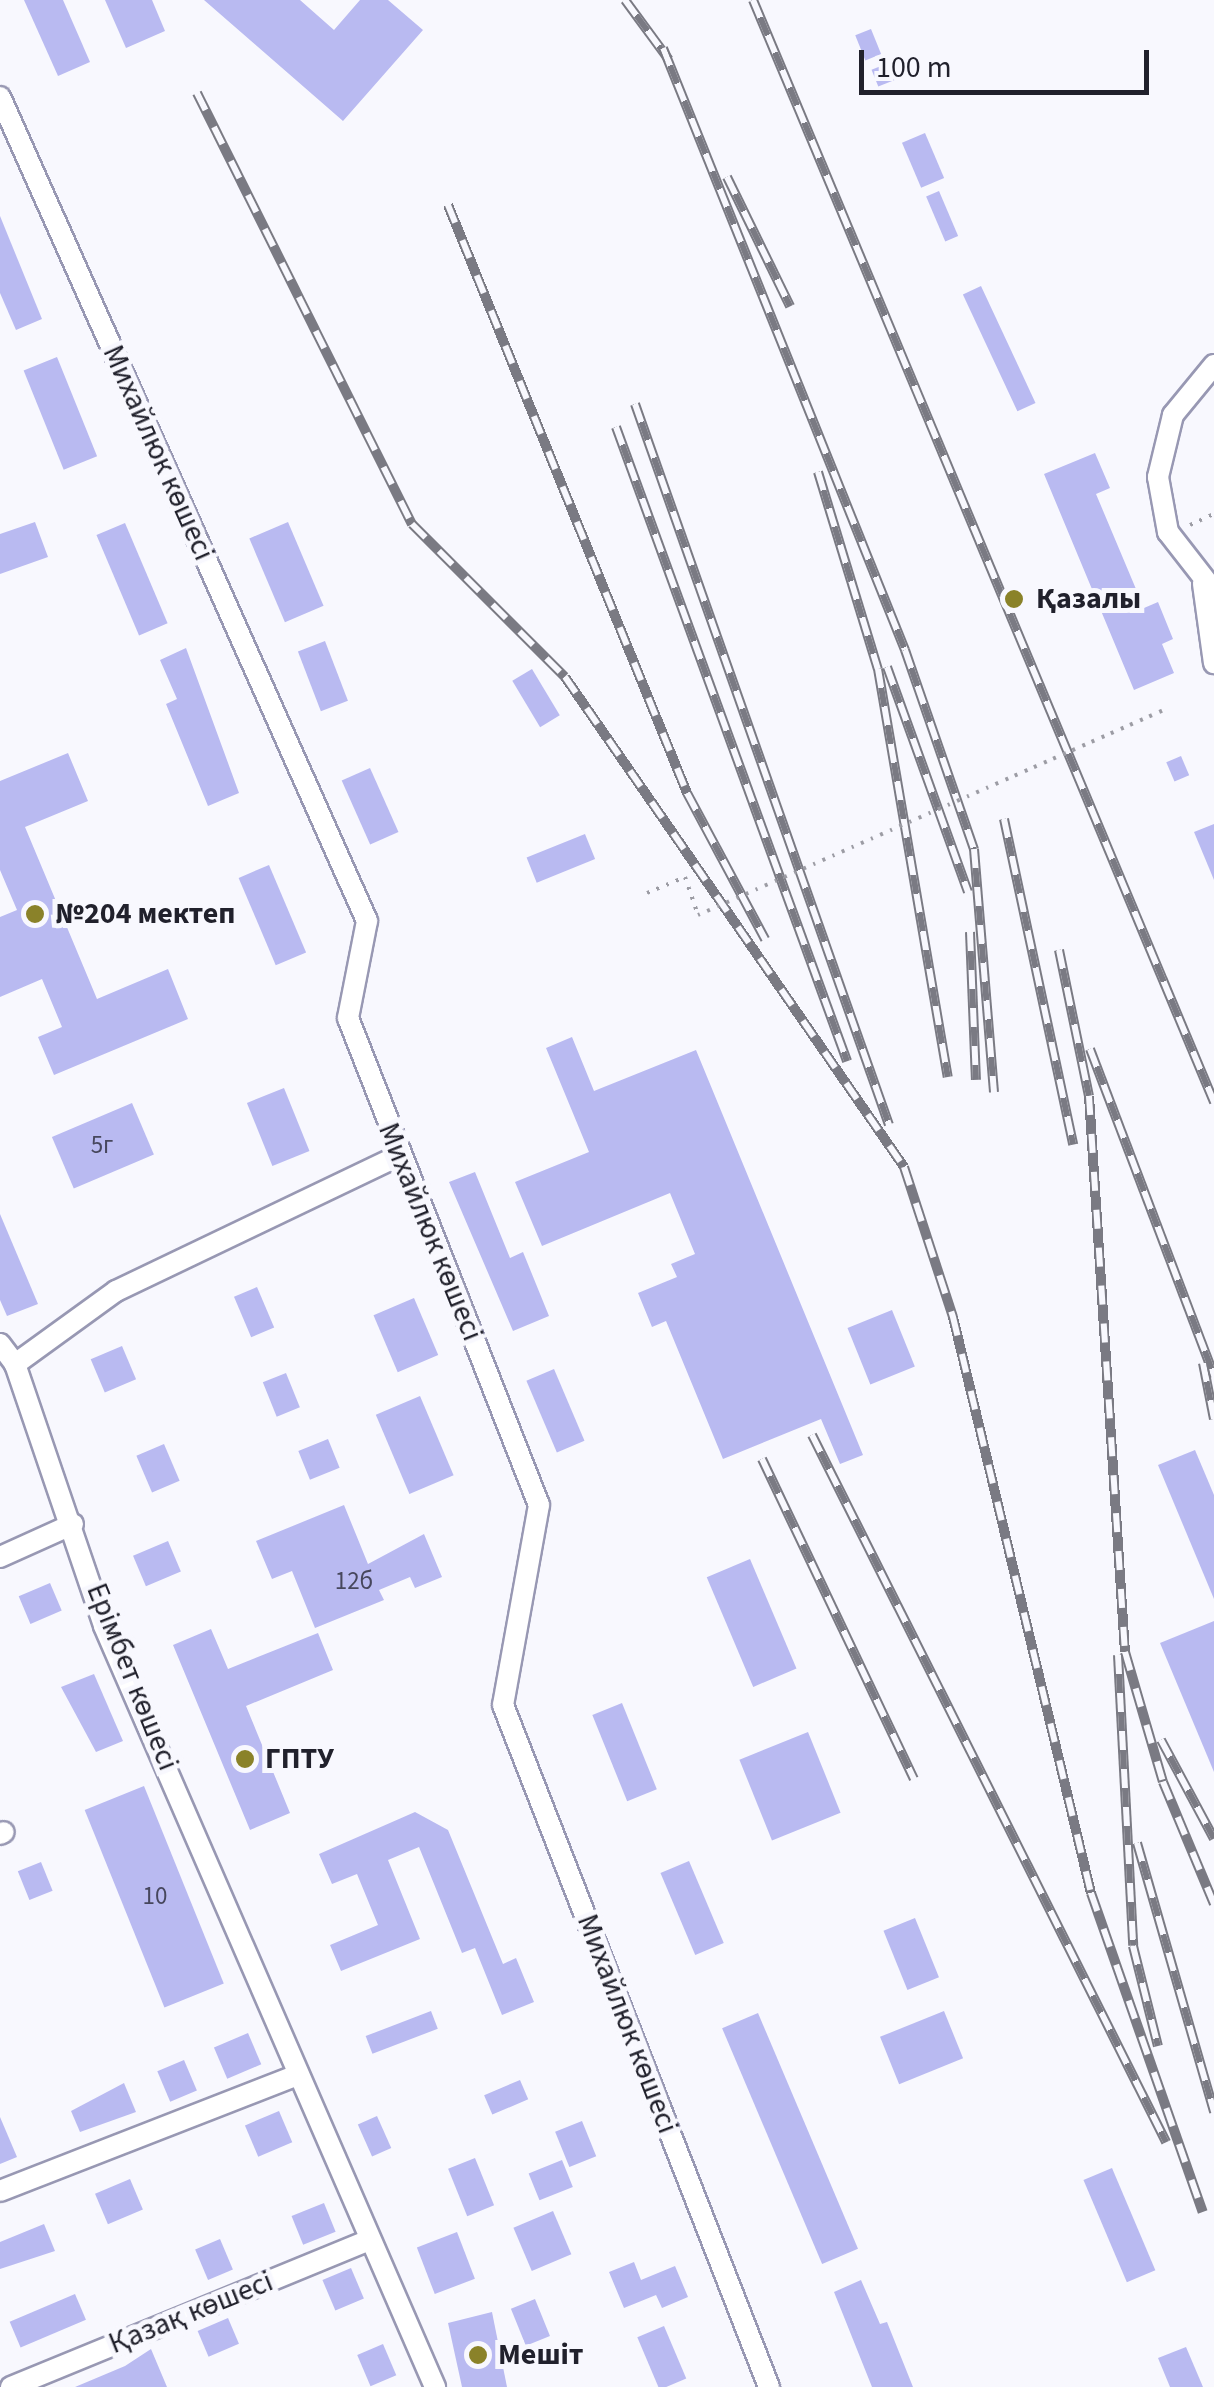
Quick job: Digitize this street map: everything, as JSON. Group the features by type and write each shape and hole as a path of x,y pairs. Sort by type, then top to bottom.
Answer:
{"street":[{"name":"Михайлюк көшесі","path":"0,97 366,921 348,1018 398,1156 540,1505 502,1705 769,2387"},
{"path":"1214,365 1172,415 1158,478 1168,532 1209,588 1214,663"},
{"path":"15,1364 116,1291 398,1156"},
{"name":"Ерімбет көшесі","path":"0,1344 15,1364 73,1524 104,1626 435,2387"},
{"path":"0,1557 73,1524"},
{"path":"0,2190 298,2076"},
{"name":"Қазақ көшесі","path":"11,2387 370,2240"}],"path":[{"path":"1190,524 1214,514"},
{"path":"647,894 685,877 698,915 1166,709"}],"building":[{"path":"24,0 63,0 90,62 58,76"},
{"path":"105,0 152,0 165,31 126,48"},
{"path":"204,0 300,0 334,30 360,0 388,0 423,30 343,121"},
{"path":"871,29 881,54 865,60 855,35"},
{"path":"891,62 898,79 878,87 872,70"},
{"path":"925,133 944,178 921,188 902,143"},
{"path":"939,191 958,236 945,242 926,196"},
{"path":"0,216 42,319 16,330 0,293"},
{"path":"981,286 1036,403 1017,411 963,294"},
{"path":"57,357 97,456 64,470 24,370"},
{"path":"1095,453 1110,488 1096,494 1144,608 1158,602 1173,639 1162,644 1174,673 1134,690 1044,474"},
{"path":"35,522 48,557 0,574 0,534"},
{"path":"288,522 324,606 285,622 249,538"},
{"path":"125,523 168,623 139,635 96,535"},
{"path":"325,641 348,701 321,711 298,651"},
{"path":"186,648 239,793 208,806 166,704 177,699 160,660"},
{"path":"532,669 560,715 540,727 512,681"},
{"name":"№204 мектеп","path":"68,753 88,801 25,827 97,999 168,969 188,1019 54,1075 38,1037 62,1027 42,979 0,997 0,917 17,910 0,870 0,781"},
{"path":"1181,756 1189,775 1174,782 1166,762"},
{"path":"370,768 398,832 370,845 342,781"},
{"path":"1214,824 1214,880 1194,832"},
{"path":"585,834 595,859 537,883 527,858"},
{"path":"269,865 306,952 276,965 239,878"},
{"path":"572,1037 594,1091 696,1050 863,1455 840,1464 821,1419 723,1459 666,1321 652,1327 638,1293 677,1277 671,1264 695,1254 670,1193 542,1246 515,1182 589,1152 546,1048"},
{"path":"284,1088 309,1151 272,1166 247,1103"},
{"path":"132,1103 154,1155 74,1189 52,1137"},
{"path":"475,1172 510,1258 523,1252 549,1316 513,1331 449,1182"},
{"path":"0,1214 38,1304 7,1316 0,1300"},
{"path":"257,1287 274,1328 251,1337 234,1297"},
{"path":"414,1298 438,1355 398,1372 373,1315"},
{"path":"892,1310 915,1367 870,1385 847,1328"},
{"path":"122,1346 136,1379 105,1392 91,1359"},
{"path":"554,1369 584,1441 557,1453 526,1381"},
{"path":"286,1373 300,1407 277,1417 263,1382"},
{"path":"420,1396 454,1475 409,1494 376,1415"},
{"path":"328,1439 340,1468 310,1480 298,1451"},
{"path":"164,1444 180,1481 152,1493 136,1456"},
{"path":"1195,1450 1214,1495 1214,1599 1158,1465"},
{"path":"344,1505 368,1564 424,1534 442,1577 415,1588 410,1577 379,1590 384,1600 315,1628 292,1571 272,1579 256,1541"},
{"path":"168,1541 181,1571 146,1586 133,1556"},
{"path":"750,1559 796,1669 753,1687 707,1577"},
{"path":"50,1583 62,1611 30,1624 19,1596"},
{"path":"1214,1621 1214,1772 1160,1643"},
{"name":"ГПТУ","path":"211,1629 228,1669 318,1633 333,1670 246,1706 290,1813 250,1830 173,1645"},
{"path":"94,1674 123,1741 96,1752 61,1687"},
{"path":"622,1703 657,1789 627,1801 592,1715"},
{"path":"808,1732 841,1813 772,1840 739,1760"},
{"path":"144,1786 224,1983 164,2007 85,1810"},
{"path":"415,1812 448,1830 503,1964 516,1958 534,2002 502,2015 475,1948 462,1953 419,1847 388,1860 420,1939 341,1971 330,1945 378,1925 357,1874 332,1884 319,1854"},
{"path":"689,1861 724,1943 695,1955 660,1873"},
{"path":"41,1862 53,1891 29,1900 18,1871"},
{"path":"915,1918 939,1977 907,1990 883,1931"},
{"path":"431,2011 438,2029 372,2054 366,2036"},
{"path":"944,2011 963,2058 899,2084 880,2037"},
{"path":"758,2013 858,2249 822,2264 722,2028"},
{"path":"248,2033 261,2064 227,2079 214,2047"},
{"path":"184,2060 197,2090 170,2102 157,2071"},
{"path":"520,2080 528,2099 492,2115 484,2095"},
{"path":"124,2083 136,2112 80,2132 71,2111"},
{"path":"279,2111 292,2142 258,2157 245,2125"},
{"path":"377,2116 391,2148 372,2157 358,2125"},
{"path":"0,2117 17,2157 0,2164"},
{"path":"582,2121 596,2156 569,2167 555,2132"},
{"path":"475,2158 494,2205 467,2216 448,2169"},
{"path":"562,2160 573,2187 539,2200 529,2173"},
{"path":"1112,2168 1155,2270 1127,2282 1083,2180"},
{"path":"130,2179 143,2209 108,2224 95,2194"},
{"path":"324,2203 336,2232 303,2245 292,2216"},
{"path":"553,2211 571,2254 532,2271 513,2228"},
{"path":"44,2224 55,2251 0,2269 0,2242"},
{"path":"457,2232 475,2279 435,2294 417,2247"},
{"path":"220,2239 233,2269 208,2280 195,2250"},
{"path":"634,2262 641,2280 675,2266 688,2297 662,2308 656,2295 624,2308 609,2272"},
{"path":"351,2268 364,2298 335,2310 322,2280"},
{"path":"861,2280 880,2324 887,2322 913,2387 872,2387 834,2292"},
{"path":"75,2294 86,2320 21,2348 10,2322"},
{"path":"535,2299 550,2336 526,2346 511,2309"},
{"name":"Мешіт","path":"492,2312 507,2387 462,2387 448,2323"},
{"path":"228,2318 239,2344 209,2357 198,2331"},
{"path":"664,2326 686,2378 658,2387 637,2337"},
{"path":"383,2344 396,2375 371,2386 357,2355"},
{"path":"1186,2347 1203,2387 1170,2387 1158,2358"},
{"path":"151,2349 167,2387 75,2387 125,2366"}],"railway":[{"path":"625,0 669,60"},
{"path":"753,0 1214,1102"},
{"path":"663,48 905,650 974,849 994,1092"},
{"path":"197,93 412,524 565,677 904,1167 953,1317 1091,1893 1203,2212"},
{"path":"727,177 790,306"},
{"path":"448,205 687,793 765,939"},
{"path":"635,404 889,1125"},
{"path":"616,427 847,1061"},
{"path":"818,472 878,669 948,1077"},
{"path":"887,667 968,892"},
{"path":"1004,819 1073,1145"},
{"path":"970,932 976,1080"},
{"path":"1059,950 1089,1096 1125,1652 1163,1782 1214,1904"},
{"path":"1090,1049 1214,1376"},
{"path":"1203,1363 1214,1419"},
{"path":"812,1435 1166,2142"},
{"path":"762,1459 914,1779"},
{"path":"1118,1655 1133,1946 1158,2046"},
{"path":"1161,1740 1214,1839"},
{"path":"1137,1843 1214,2112"}],"place":[{"name":"Қазалы","path":"1014,599"},
{"name":"№204 мектеп","path":"35,914"},
{"name":"ГПТУ","path":"245,1759"},
{"name":"Мешіт","path":"478,2355"}]}
